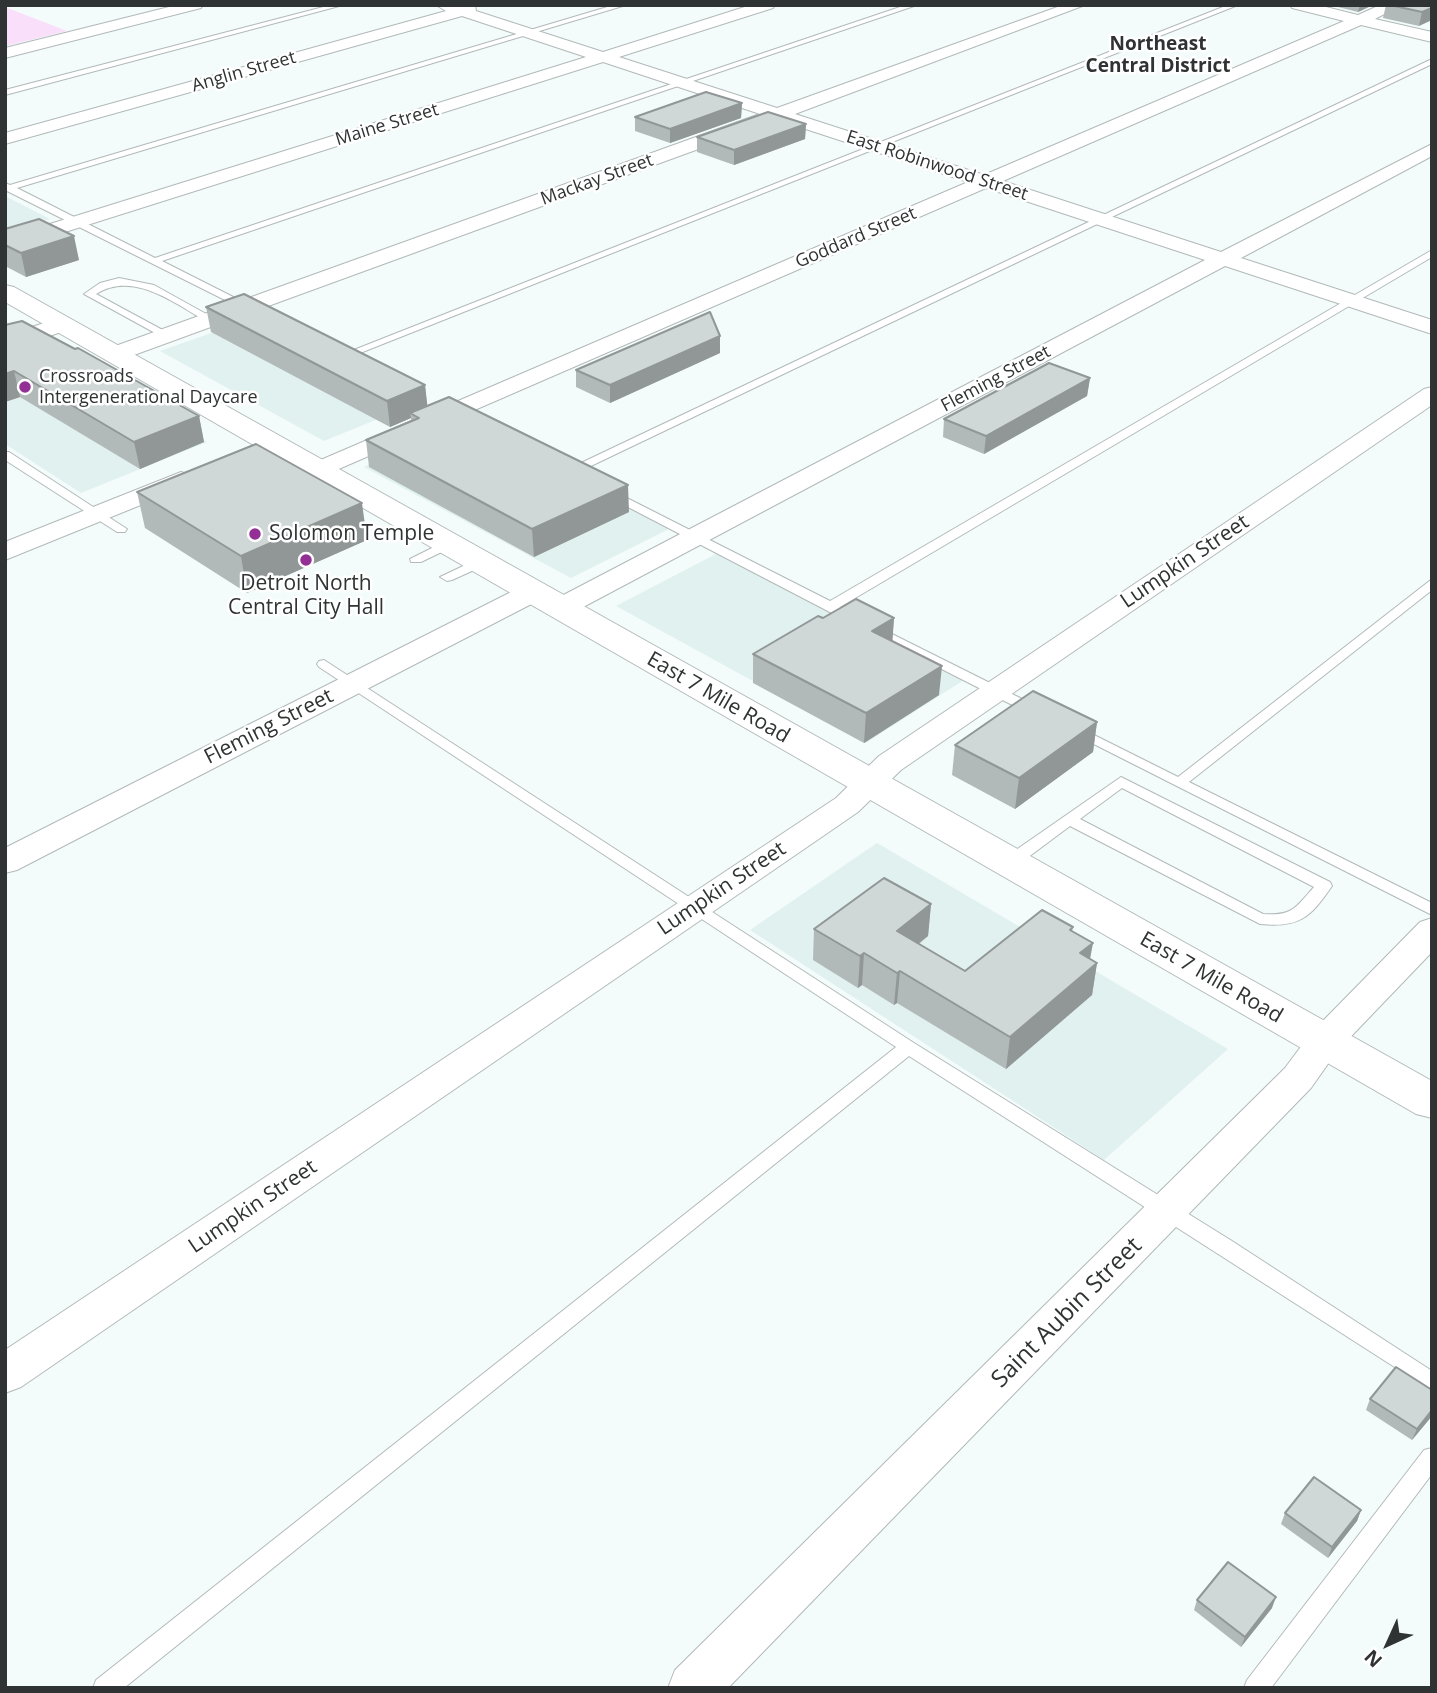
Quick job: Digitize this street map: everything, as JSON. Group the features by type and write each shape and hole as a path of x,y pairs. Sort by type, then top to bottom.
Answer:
{"street":[{"path":"5,53 196,5"},
{"name":"Anglin Street","path":"5,139 452,8 482,5"},
{"name":"Maine Street","path":"5,245 768,5"},
{"name":"Mackay Street","path":"115,355 212,320 252,311 1078,5"},
{"path":"1297,5 1432,37"},
{"name":"Goddard Street","path":"318,470 1394,5"},
{"name":"East Robinwood Street","path":"452,8 1432,327"},
{"name":"Fleming Street","path":"5,862 354,684 695,537 1432,149"},
{"name":"East 7 Mile Road","path":"5,292 318,470 448,561 480,562 1432,1102"},
{"path":"5,344 62,324"},
{"name":"Lumpkin Street","path":"5,1374 847,805 890,763 1432,394"},
{"path":"239,456 271,443"},
{"path":"5,552 200,472"},
{"name":"Saint Aubin Street","path":"693,1688 1298,1078 1324,1042 1432,930"}],"lane":[{"path":"5,93 340,5"},
{"path":"7,187 623,5"},
{"path":"154,261 914,5"},
{"path":"341,357 1235,5"},
{"path":"568,472 1432,61"},
{"path":"7,187 252,311"},
{"path":"830,607 1432,253"},
{"path":"166,336 89,294 98,286 127,279 212,320"},
{"path":"329,351 353,363"},
{"path":"5,455 121,529"},
{"path":"557,466 580,478"},
{"path":"603,490 1044,716"},
{"path":"416,559 448,561"},
{"path":"1179,783 1432,583"},
{"path":"324,664 908,1047 1432,1382"},
{"path":"1069,728 1432,910"},
{"path":"1009,863 1121,782 1324,886 1302,911 1285,922 1260,919 1070,820"},
{"path":"105,1688 908,1047"},
{"path":"1256,1688 1432,1457"}],"shaded area":[{"path":"5,7 67,31 5,46"},
{"path":"5,196 50,219 5,232"},
{"path":"251,319 417,403 324,441 160,351"},
{"path":"44,350 207,442 81,493 5,444 5,363"},
{"path":"462,425 671,528 571,578 364,467"},
{"path":"716,554 964,680 866,743 616,606"},
{"path":"877,843 1228,1049 1104,1160 750,930"}],"building":[{"path":"1390,5 1432,5 1432,8 1422,12"},
{"path":"706,92 742,103 670,129 635,117"},
{"path":"768,112 806,124 734,150 697,137"},
{"path":"39,219 74,236 21,253 5,245 5,229"},
{"path":"244,294 425,385 387,401 206,307"},
{"path":"710,312 720,336 610,385 576,370"},
{"path":"22,321 75,349 78,348 199,416 134,442 14,371 5,374 5,325"},
{"path":"1049,363 1090,378 986,436 944,419"},
{"path":"449,397 628,485 532,529 366,440 419,418 410,413"},
{"path":"256,444 362,503 241,556 137,492"},
{"path":"856,599 894,618 872,631 942,666 866,713 753,654 818,616 823,618"},
{"path":"1033,691 1097,722 1019,778 955,745"},
{"path":"884,878 931,904 897,931 965,971 1042,910 1073,927 1070,930 1093,943 1080,953 1097,963 1010,1037 900,971 897,973 864,953 860,956 814,929"},
{"path":"1396,1367 1432,1390 1432,1410 1417,1429 1370,1399"},
{"path":"1314,1477 1361,1510 1332,1547 1285,1513"},
{"path":"1228,1562 1276,1597 1245,1637 1197,1600"}],"place":[{"name":"Crossroads Intergenerational Daycare","path":"25,387"},
{"name":"Solomon Temple","path":"255,534"},
{"name":"Detroit North Central City Hall","path":"306,560"}],"district":[{"name":"Northeast Central District","path":"1158,56"}]}
